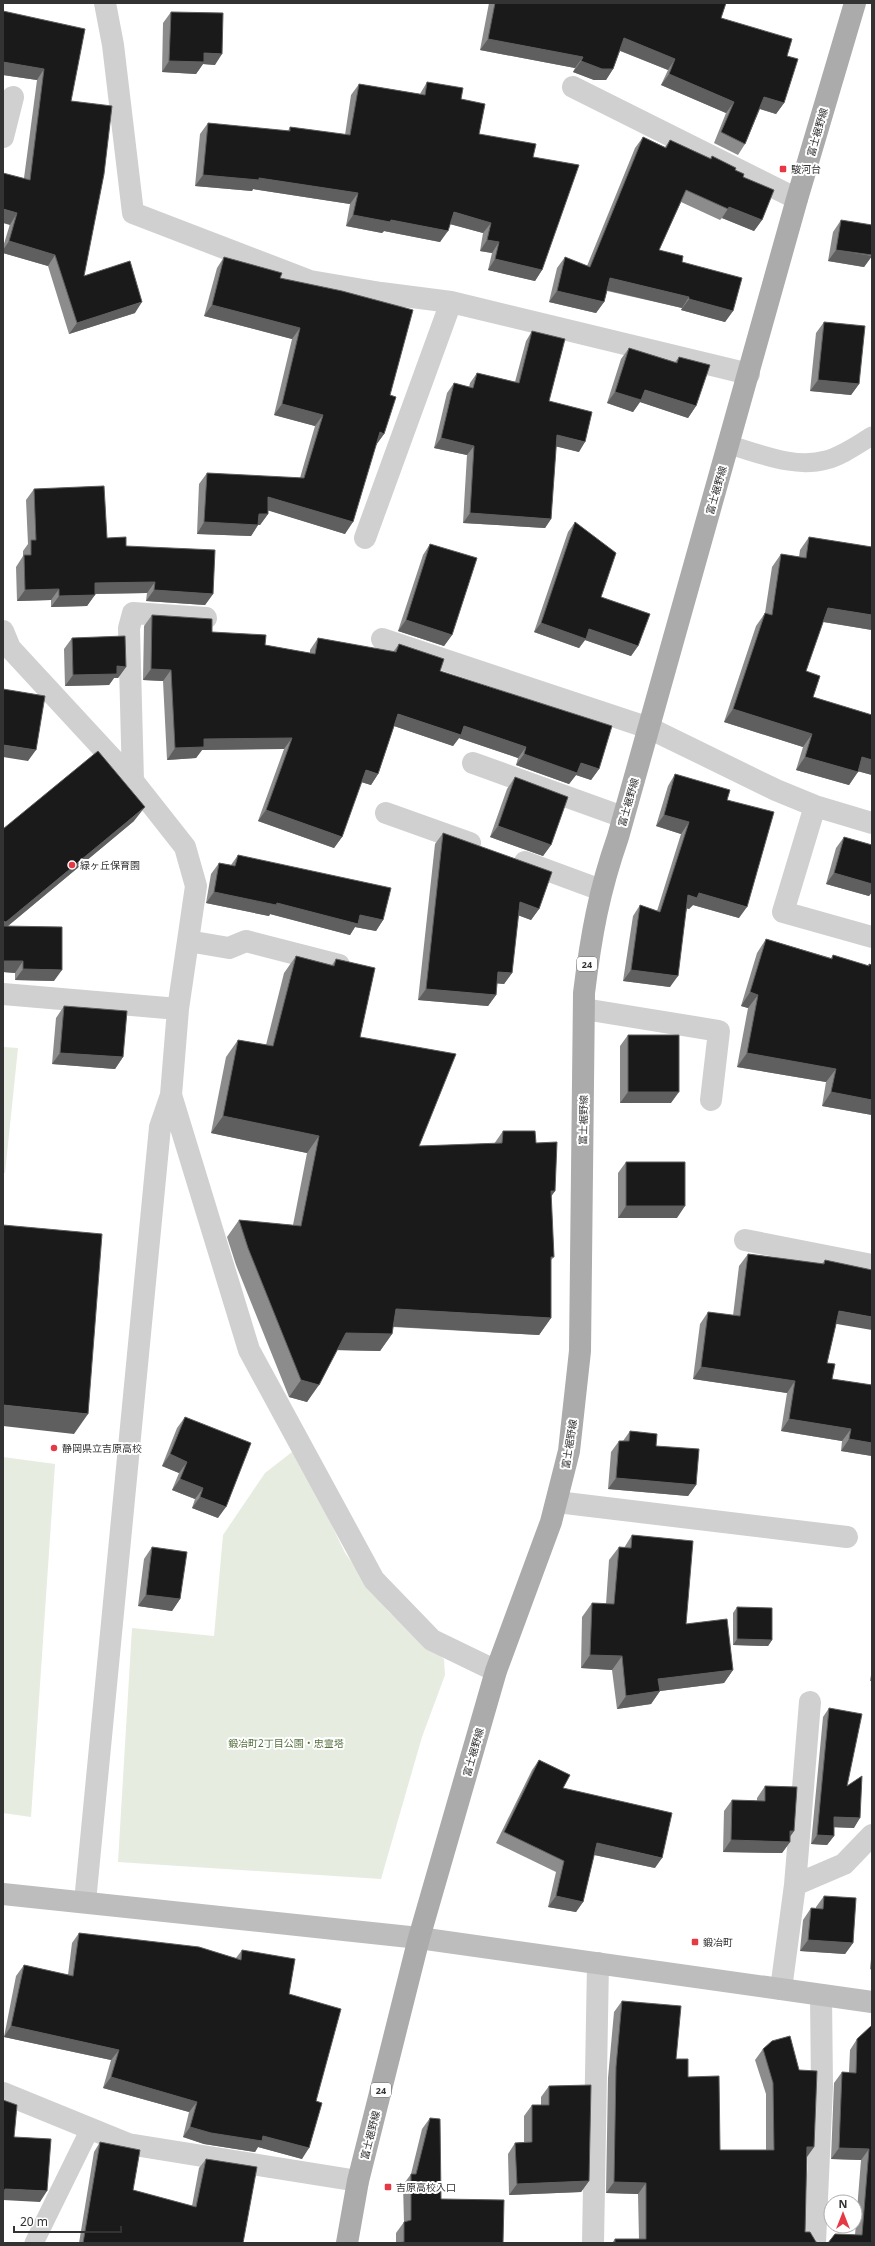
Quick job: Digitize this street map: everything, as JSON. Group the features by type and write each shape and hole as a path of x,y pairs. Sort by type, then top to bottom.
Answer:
{"main road":[{"name":"富士裾野線","path":"347,2243 358,2181 419,1938 496,1671 551,1522 569,1451 580,1351 584,1009 591,935 601,890 649,728 797,199 855,3"}],"street":[{"path":"105,3 112,45 133,213 310,281 381,293 451,302 749,374"},
{"path":"573,87 797,199"},
{"path":"3,137 13,97"},
{"path":"365,538 451,302"},
{"path":"133,781 129,628 133,613 206,618"},
{"path":"3,631 10,648 133,781 185,847 196,886 178,1009 171,1095 160,1127 85,1902"},
{"path":"382,639 649,728 776,790 815,806 872,823"},
{"path":"473,763 623,817"},
{"path":"815,806 783,912 872,937"},
{"path":"386,813 601,890"},
{"path":"188,941 229,948 246,941 340,965"},
{"path":"3,994 178,1009"},
{"path":"584,1009 718,1031 711,1100"},
{"path":"171,1095 249,1350 374,1580 432,1640 496,1671"},
{"path":"745,1240 872,1265"},
{"path":"557,1502 847,1537"},
{"path":"781,1989 795,1885 810,1702"},
{"path":"795,1885 844,1864 872,1835"},
{"path":"3,1894 419,1938 872,2002"},
{"path":"593,2243 598,1963"},
{"path":"815,2243 822,2087 821,1995"},
{"path":"3,2093 128,2144 358,2181"}],"lane":[{"path":"729,445 795,463 825,461 849,451 872,436"},
{"path":"34,2243 90,2128"}],"green space":[{"path":"3,1047 18,1048 5,1173 3,1173"},
{"name":"鍛冶町2丁目公園・忠霊塔","path":"292,1452 307,1473 345,1553 389,1612 444,1659 445,1675 422,1737 381,1879 118,1862 132,1628 214,1636 223,1535 265,1473"},
{"path":"3,1457 55,1464 31,1817 3,1813"}],"building":[{"path":"495,3 726,3 721,18 792,39 787,56 798,59 784,103 764,97 745,144 721,132 734,102 669,74 675,59 624,38 613,69 602,69 581,61 583,57 488,39"},
{"path":"3,11 85,29 71,101 112,106 104,174 84,276 130,261 142,302 77,323 55,255 9,241 17,213 3,209 3,173 30,180 44,69 3,62"},
{"path":"171,12 223,13 222,54 204,53 204,62 169,61"},
{"path":"427,82 463,88 461,99 485,104 479,134 536,144 533,157 579,165 542,270 495,259 499,242 487,240 491,223 454,212 448,231 391,220 390,222 353,215 358,193 259,178 259,180 203,175 208,123 290,131 290,127 350,135 359,84 425,95"},
{"path":"643,137 666,148 670,140 711,159 712,156 736,168 735,170 744,174 743,177 774,190 762,220 729,207 728,209 686,190 659,250 683,256 682,262 742,278 733,311 689,299 689,297 610,278 604,302 557,291 565,257 590,267"},
{"path":"841,220 872,225 872,255 836,250"},
{"path":"224,257 282,273 280,278 342,291 413,310 390,395 396,397 384,434 380,432 353,522 268,497 268,514 259,514 258,525 204,522 207,473 304,478 323,415 282,404 300,328 212,305"},
{"path":"824,322 865,326 859,384 818,380"},
{"path":"532,331 565,339 549,401 592,412 585,442 557,435 551,519 470,513 474,446 441,438 454,383 473,388 477,373 519,383"},
{"path":"629,348 677,363 679,357 710,365 696,406 645,390 641,400 615,392"},
{"path":"104,486 107,538 126,537 126,546 215,550 213,594 154,590 155,582 95,583 95,595 59,596 59,589 25,590 24,555 31,555 31,540 36,540 34,489"},
{"path":"575,522 616,553 601,597 650,614 638,646 589,629 586,639 541,623"},
{"path":"809,537 872,547 872,615 828,608 806,671 820,676 813,697 872,715 872,760 862,757 858,772 805,757 812,734 733,709 765,613 772,615 781,554 806,558"},
{"path":"430,544 477,558 452,635 406,620"},
{"path":"152,615 212,619 212,632 266,635 265,645 315,654 318,638 396,652 399,644 444,659 440,671 612,726 599,769 581,763 577,773 524,754 526,747 464,726 461,735 398,714 378,774 366,770 342,837 266,810 292,738 204,739 204,747 175,748 171,670 151,669"},
{"path":"125,636 126,667 117,666 117,674 73,675 72,638"},
{"path":"3,689 45,696 36,750 3,745"},
{"path":"98,751 145,807 6,922 3,921 3,829"},
{"path":"675,774 730,790 727,800 774,812 747,907 699,893 697,898 688,895 678,976 631,970 640,905 660,912 689,822 664,815"},
{"path":"515,777 568,797 551,845 498,826"},
{"path":"443,833 552,872 539,909 520,902 512,973 498,972 496,995 426,989"},
{"path":"844,837 872,845 872,884 834,873"},
{"path":"238,855 391,888 383,920 360,915 358,924 277,903 276,905 214,892 219,863 235,866"},
{"path":"3,926 62,927 62,970 23,969 23,961 3,961"},
{"path":"766,939 832,959 833,955 869,966 869,964 872,965 872,1100 831,1092 836,1069 747,1053 758,995 750,992"},
{"path":"296,956 334,966 336,959 375,968 360,1037 456,1054 419,1146 502,1143 503,1131 535,1131 536,1143 557,1142 555,1191 551,1191 554,1257 551,1257 551,1318 396,1309 392,1334 346,1333 319,1385 301,1380 248,1248 239,1220 301,1226 319,1136 223,1116 238,1040 273,1046"},
{"path":"64,1006 127,1011 123,1057 60,1053"},
{"path":"628,1035 679,1035 679,1092 628,1092"},
{"path":"626,1162 685,1162 685,1206 626,1206"},
{"path":"3,1225 102,1234 88,1414 3,1405"},
{"path":"748,1254 824,1264 825,1260 872,1270 872,1317 839,1311 827,1363 835,1364 832,1379 872,1385 872,1443 849,1439 851,1429 789,1419 795,1381 701,1367 708,1312 740,1316"},
{"path":"185,1417 251,1443 226,1507 200,1497 203,1488 180,1479 187,1462 170,1454"},
{"path":"630,1431 657,1434 656,1446 699,1449 696,1485 616,1478 619,1441 629,1441"},
{"path":"632,1535 693,1541 686,1624 727,1619 733,1670 658,1679 660,1691 626,1696 622,1656 590,1655 592,1603 614,1604 619,1547 631,1548"},
{"path":"152,1547 187,1552 180,1599 146,1595"},
{"path":"737,1607 772,1608 772,1640 737,1639"},
{"path":"829,1708 862,1714 847,1786 862,1776 860,1818 834,1817 834,1836 817,1835"},
{"path":"539,1760 570,1775 563,1788 672,1813 662,1858 597,1843 583,1902 556,1896 564,1861 504,1832"},
{"path":"765,1786 797,1787 794,1831 790,1831 790,1842 731,1840 732,1800 765,1801"},
{"path":"824,1896 856,1898 853,1943 808,1940 811,1908 823,1909"},
{"path":"79,1933 199,1947 241,1960 242,1950 295,1959 289,1994 341,2009 316,2101 322,2103 309,2148 263,2136 262,2141 211,2133 190,2127 197,2102 111,2077 119,2050 11,2026 24,1965 73,1976"},
{"path":"622,2001 681,2006 676,2059 688,2059 688,2077 719,2076 720,2150 774,2150 773,2083 763,2049 772,2041 790,2036 799,2070 817,2071 814,2147 807,2147 805,2232 810,2232 818,2243 615,2243 615,2239 646,2239 646,2183 614,2182 616,2067"},
{"path":"872,2026 872,2243 828,2243 835,2234 863,2234 869,2149 839,2148 842,2072 856,2073 857,2039"},
{"path":"591,2085 589,2181 517,2184 515,2143 532,2142 532,2105 549,2105 549,2086"},
{"path":"3,2100 17,2105 14,2137 51,2139 47,2191 5,2189 3,2196"},
{"path":"430,2118 440,2119 441,2199 504,2200 503,2243 396,2243 404,2242 404,2222 411,2220 411,2174 416,2174"},
{"path":"100,2142 140,2150 133,2190 196,2207 206,2159 257,2167 243,2243 83,2243"}],"place":[{"name":"駿河台","path":"783,169"},
{"name":"緑ヶ丘保育園","path":"72,865"},
{"name":"静岡県立吉原高校","path":"54,1448"},
{"name":"鍛冶町","path":"695,1942"},
{"name":"吉原高校入口","path":"388,2187"}]}
